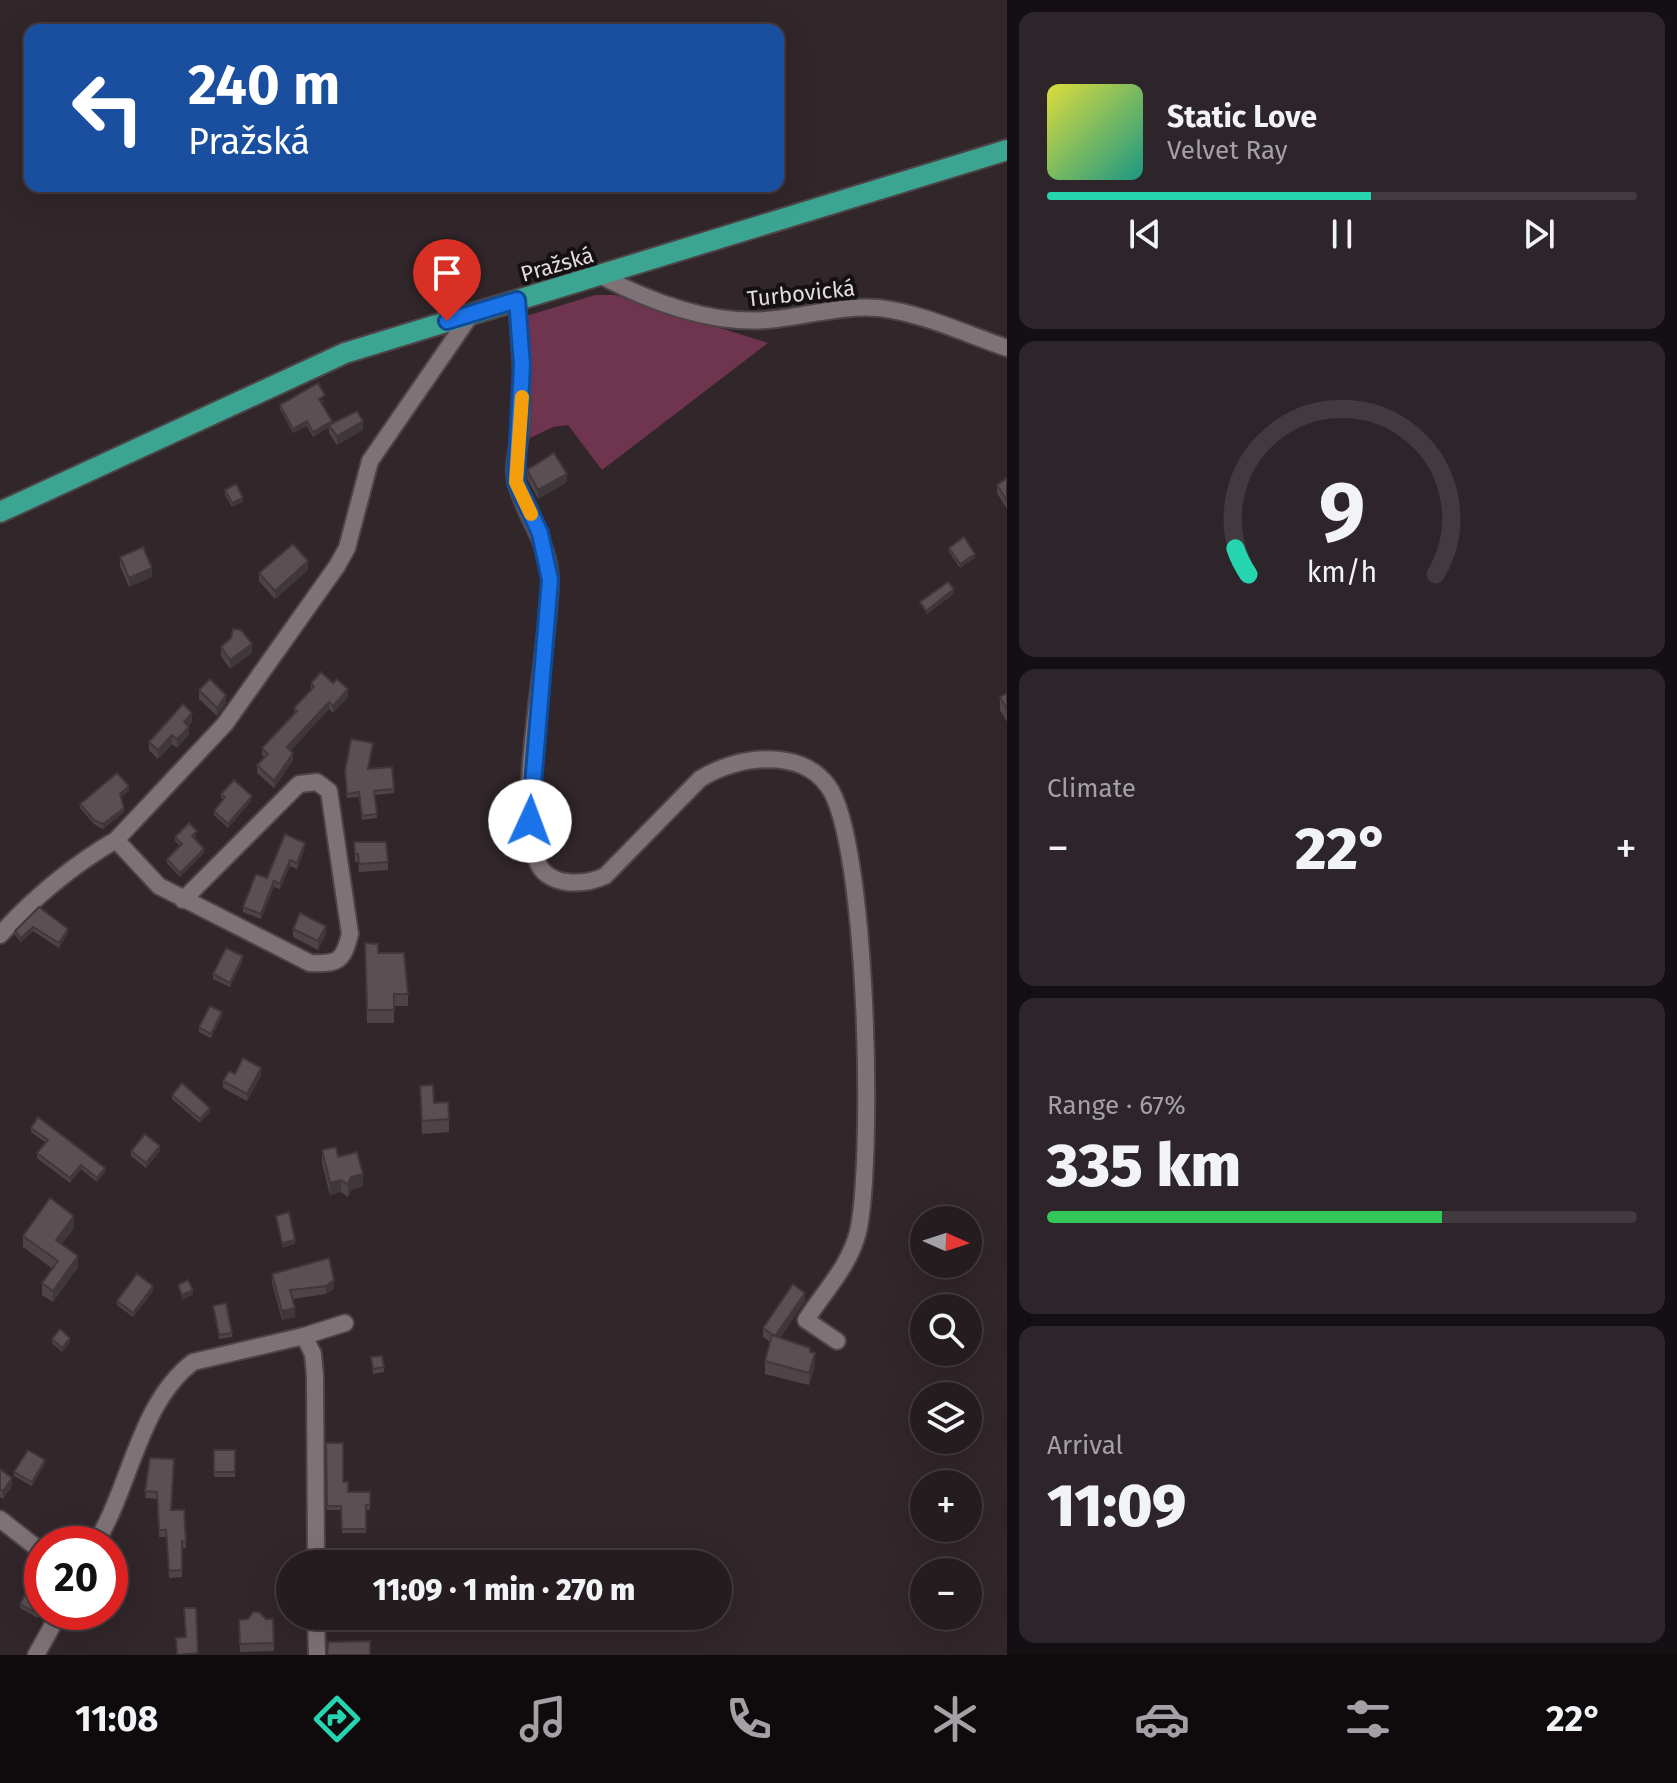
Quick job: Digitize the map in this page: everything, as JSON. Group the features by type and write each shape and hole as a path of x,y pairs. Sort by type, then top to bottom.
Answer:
{"main road":[{"name":"Pražská","path":"0,512 345,353 1007,150"}],"street":[{"name":"Turbovická","path":"601,276 638,295 719,318 746,322 830,310 880,309 916,317 1007,348"},
{"path":"517,300 522,365 516,482 540,533 550,580 532,775 530,821 537,863 544,873 569,882 584,884 605,876 700,779 710,773 753,762 776,758 795,762 816,773 836,799 857,899 866,1078 866,1159 858,1230 847,1264 806,1320 837,1341"},
{"path":"0,935 19,914 97,850 116,840 225,724 337,566 347,548 370,461 472,313"},
{"path":"116,840 159,886 183,900 310,963 332,964 345,954 350,934 329,791 317,782 299,784 183,900"},
{"path":"105,1526 157,1403 179,1373 193,1362 304,1336 345,1323"},
{"path":"304,1336 313,1354 315,1376 316,1550"},
{"path":"0,1519 24,1538"},
{"path":"36,1655 50,1630"},
{"path":"316,1630 317,1655"}],"shaded area":[{"path":"595,295 615,295 768,343 602,470 568,425 553,427 526,440 523,317"}],"building":[{"path":"318,383 325,395 319,399 332,421 313,432 307,421 293,429 280,405"},
{"path":"357,411 363,421 337,436 329,425"},
{"path":"554,453 567,474 538,490 527,470"},
{"path":"1007,478 1007,500 997,485"},
{"path":"236,484 243,498 232,503 225,490"},
{"path":"964,537 975,554 960,564 949,548"},
{"path":"293,544 308,561 275,591 259,573"},
{"path":"143,547 152,568 129,578 120,557"},
{"path":"948,582 954,589 926,611 920,602"},
{"path":"233,629 241,630 252,644 230,660 221,647 231,638"},
{"path":"321,672 333,683 337,679 348,689 333,706 329,702 287,747 293,753 274,781 257,765 268,754 262,748 297,711 294,708 314,687 311,683"},
{"path":"210,679 226,695 217,708 199,690"},
{"path":"1007,693 1007,709 1000,697"},
{"path":"183,704 192,713 184,722 189,727 177,739 172,735 158,750 149,742"},
{"path":"351,739 373,743 368,769 392,767 394,789 374,791 377,814 362,816 359,792 347,794 345,771"},
{"path":"117,773 129,786 120,794 124,808 103,824 94,820 80,804"},
{"path":"234,780 252,796 228,824 214,811 225,797 221,794"},
{"path":"189,823 197,831 192,836 204,849 180,873 167,859 182,844 175,837"},
{"path":"285,834 305,843 297,863 290,860 280,884 274,881 261,914 243,907 256,874 267,878"},
{"path":"354,842 386,842 388,862 359,864"},
{"path":"39,907 68,929 59,943 33,927 21,938 15,931"},
{"path":"300,913 326,926 318,941 293,929"},
{"path":"365,943 378,944 378,953 404,953 408,994 394,994 394,1010 367,1010"},
{"path":"226,948 243,956 230,983 213,974"},
{"path":"210,1006 222,1012 211,1034 199,1027"},
{"path":"243,1058 261,1068 247,1094 223,1081 229,1071 235,1074"},
{"path":"182,1083 210,1108 200,1119 172,1095"},
{"path":"433,1085 434,1103 448,1102 449,1119 422,1121 420,1086"},
{"path":"38,1117 105,1168 97,1178 81,1165 70,1178 37,1153 48,1140 31,1128"},
{"path":"145,1134 160,1146 146,1163 131,1151"},
{"path":"336,1147 338,1157 357,1152 363,1174 351,1177 348,1184 341,1180 330,1183 322,1150"},
{"path":"50,1198 74,1216 56,1240 78,1256 53,1291 42,1283 58,1261 23,1236"},
{"path":"289,1212 295,1240 282,1243 276,1216"},
{"path":"329,1258 334,1280 326,1286 290,1290 295,1308 282,1311 272,1274"},
{"path":"137,1274 153,1286 133,1313 117,1301"},
{"path":"188,1280 193,1290 182,1295 178,1285"},
{"path":"793,1284 805,1293 775,1336 763,1328"},
{"path":"226,1303 232,1333 219,1335 213,1306"},
{"path":"60,1329 70,1338 62,1348 52,1339"},
{"path":"772,1335 810,1348 810,1352 815,1353 809,1373 765,1361"},
{"path":"382,1356 384,1367 373,1369 371,1357"},
{"path":"326,1443 343,1443 343,1482 348,1482 348,1492 370,1492 370,1505 366,1505 366,1529 342,1529 341,1506 327,1506"},
{"path":"28,1450 45,1460 32,1482 14,1472"},
{"path":"214,1450 235,1450 235,1472 214,1472"},
{"path":"150,1458 174,1459 171,1510 184,1510 186,1541 182,1541 182,1570 169,1571 166,1530 159,1530 157,1492 145,1491"},
{"path":"0,1469 12,1478 3,1491 0,1489"},
{"path":"184,1608 196,1608 198,1653 177,1655 176,1638 186,1637"},
{"path":"253,1612 273,1619 274,1643 240,1644 239,1620 248,1619"},
{"path":"370,1641 370,1655 327,1655 328,1642"}],"slow traffic":[{"path":"522,397 516,482 531,514"}],"route":[{"path":"447,321 517,300 522,365 516,482 540,533 548,559 550,580 530,821"}]}
